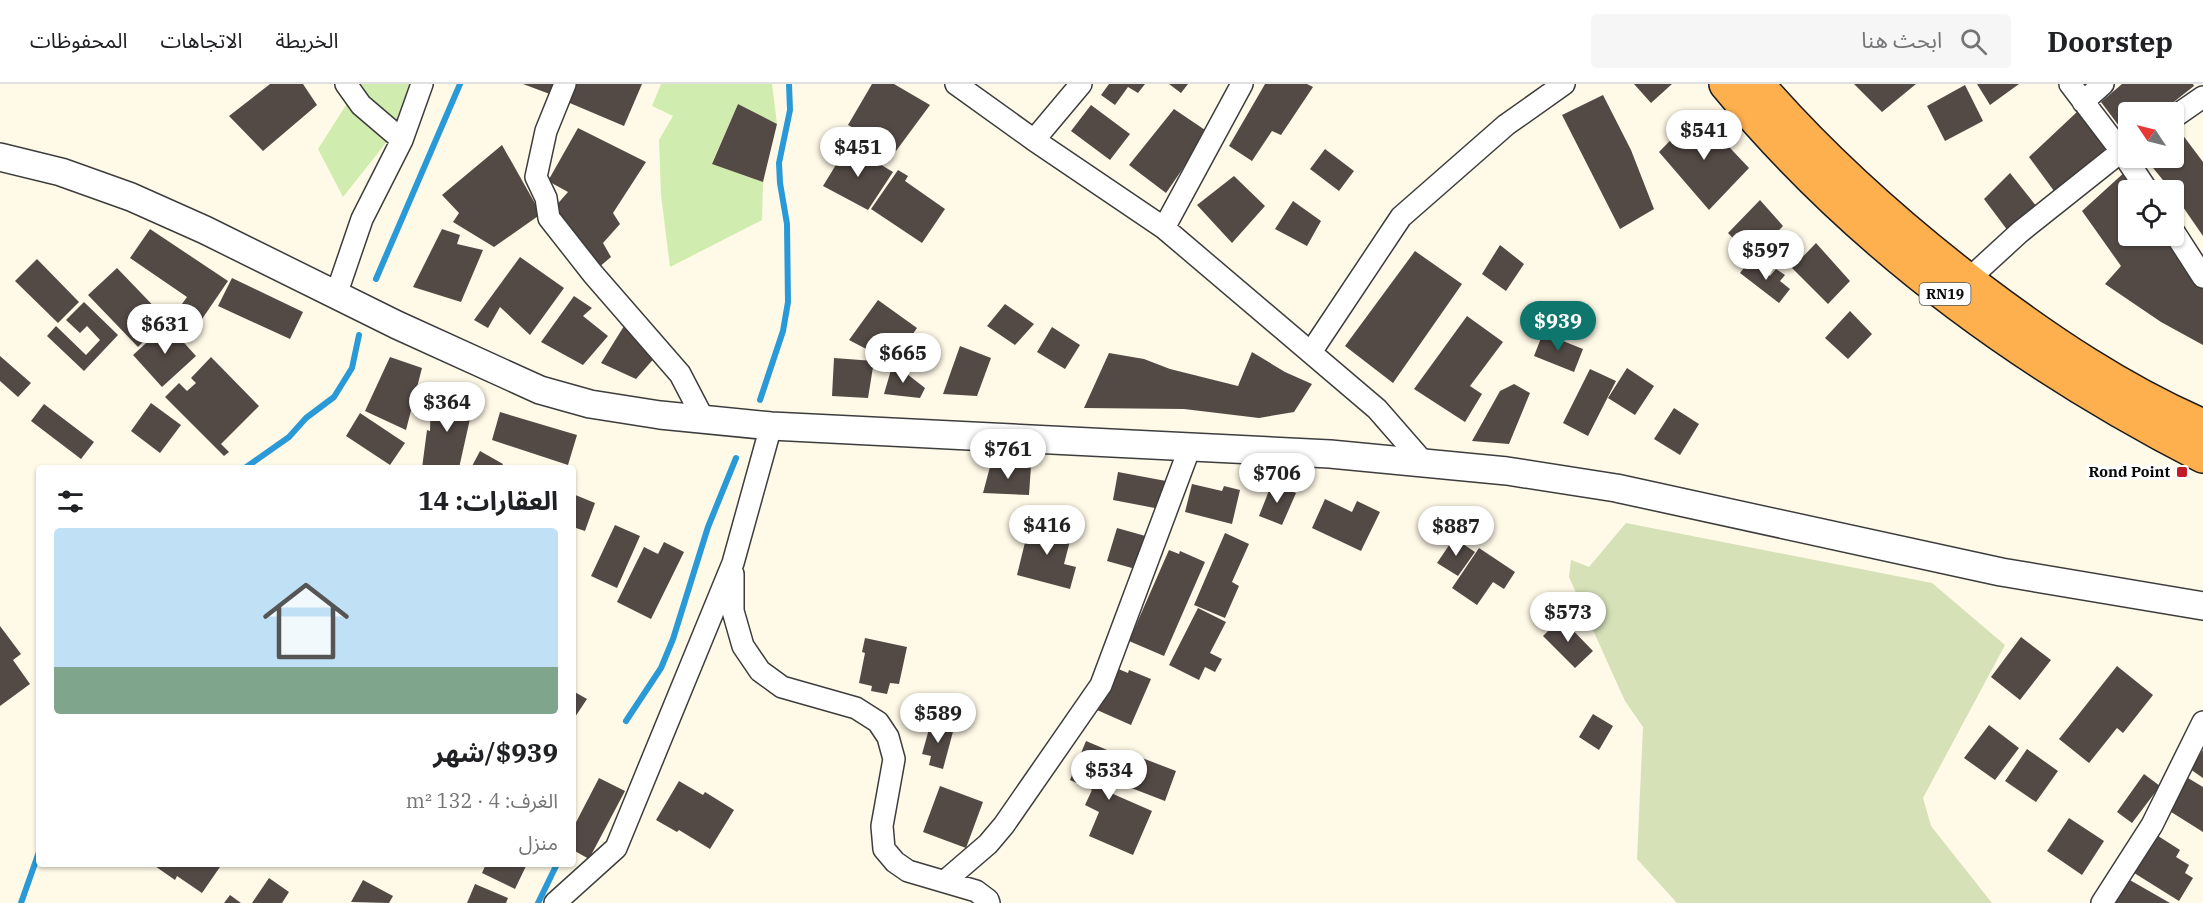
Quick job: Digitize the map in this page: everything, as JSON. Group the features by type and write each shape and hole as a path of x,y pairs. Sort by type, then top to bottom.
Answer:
{"highway":[{"name":"RN19","path":"1726,84 1834,200 1903,260 2032,329 2102,374 2203,426"},
{"name":"RN19","path":"1757,84 1815,148 1888,217 2017,348 2087,392 2203,456"}],"street":[{"path":"346,84 362,105 402,140"},
{"path":"336,295 362,219 402,140 422,84"},
{"path":"565,84 546,131 536,177 546,198 549,218 593,274 680,374 704,420"},
{"path":"956,84 1164,228 1377,410 1425,464"},
{"path":"1034,140 1081,84"},
{"path":"1164,228 1242,84"},
{"path":"1311,352 1401,216 1506,125 1564,84"},
{"path":"2070,84 2118,141"},
{"path":"2083,102 2103,84"},
{"path":"2184,110 2203,97"},
{"path":"1958,288 2020,232 2118,155"},
{"path":"0,157 61,172 131,197 205,230 397,325 540,390 590,404 660,415 771,426 1330,454 1507,471 1616,488 2001,572 2203,606"},
{"path":"2183,246 2203,277"},
{"path":"555,903 616,848 733,564 771,426"},
{"path":"945,881 988,844 1004,825 1101,685 1190,447"},
{"path":"733,564 733,611 743,646 760,671 782,687 856,708 878,722 888,736 894,759 882,826 884,849 895,862 909,871 976,891 989,903"},
{"path":"2102,903 2152,825 2203,722"}],"green space":[{"path":"340,84 420,84 389,139 343,197 318,149 348,102"},
{"path":"661,84 772,84 777,124 738,104 712,163 763,182 762,220 670,267 661,195 659,140 673,116 652,106"},
{"path":"1626,523 1932,583 2005,645 1923,798 1931,826 1992,903 1677,903 1637,859 1643,727 1625,701 1569,577 1571,560 1589,567"}],"building":[{"path":"270,84 303,84 317,105 263,151 229,116"},
{"path":"523,84 559,84 555,96"},
{"path":"572,84 642,84 624,126 565,101"},
{"path":"872,84 894,84 930,105 896,151 848,125"},
{"path":"1109,84 1145,84 1138,93 1128,87 1115,105 1101,95"},
{"path":"1169,84 1188,84 1181,93"},
{"path":"1265,84 1307,84 1313,87 1281,135 1272,131 1252,161 1229,146"},
{"path":"1634,84 1672,84 1651,103"},
{"path":"1854,84 1916,84 1882,112"},
{"path":"1977,84 2019,84 1990,105"},
{"path":"2122,84 2193,84 2194,86 2174,102 2118,102 2118,125 2101,102"},
{"path":"1965,85 1983,121 1945,141 1927,106"},
{"path":"1603,95 1631,150 1654,209 1620,229 1562,115"},
{"path":"738,104 777,124 763,182 712,164"},
{"path":"1091,105 1130,134 1110,160 1071,131"},
{"path":"1174,109 1208,132 1166,193 1129,165"},
{"path":"2078,111 2107,148 2054,191 2029,157"},
{"path":"1697,113 1749,168 1709,210 1659,152"},
{"path":"578,128 646,162 613,213 620,224 603,243 611,257 598,268 553,209 568,192 548,181"},
{"path":"2184,137 2203,162 2203,236 2184,208 2184,180 2163,180 2153,168 2184,168"},
{"path":"502,145 541,214 494,247 453,222 459,213 442,195"},
{"path":"848,145 893,172 868,210 823,186"},
{"path":"1325,149 1354,171 1339,191 1310,169"},
{"path":"898,170 908,176 905,181 945,209 922,243 871,209"},
{"path":"2127,170 2134,180 2118,180 2118,246 2176,246 2203,288 2203,345 2161,322 2105,284 2121,266 2082,211"},
{"path":"2010,173 2037,207 2008,231 1984,199"},
{"path":"1234,176 1265,206 1232,243 1197,205"},
{"path":"1760,200 1783,226 1752,258 1728,233"},
{"path":"1293,201 1321,221 1307,246 1275,229"},
{"path":"150,229 228,281 200,322 179,308 187,297 130,258"},
{"path":"442,229 460,235 457,244 483,250 461,302 413,287"},
{"path":"1816,243 1850,281 1828,304 1792,268"},
{"path":"1500,245 1524,264 1506,291 1482,274"},
{"path":"1415,251 1462,284 1393,383 1345,346"},
{"path":"520,257 564,288 530,335 500,307 488,328 474,320"},
{"path":"37,259 79,302 58,323 15,281"},
{"path":"1750,260 1770,276 1776,269 1785,275 1780,281 1790,289 1779,303 1740,273"},
{"path":"117,268 166,319 138,347 88,295"},
{"path":"232,278 303,312 290,339 218,306"},
{"path":"574,296 592,308 583,316 608,336 583,365 541,342"},
{"path":"878,300 917,328 893,363 849,340"},
{"path":"84,302 118,335 84,371 47,336 56,326 86,355 100,340 87,326 80,333 66,320"},
{"path":"1005,304 1034,324 1015,345 987,326"},
{"path":"1850,311 1872,334 1848,359 1825,338"},
{"path":"1467,316 1503,342 1470,386 1482,394 1465,422 1414,389"},
{"path":"167,324 196,356 162,387 133,355"},
{"path":"624,326 657,355 636,379 601,363"},
{"path":"1052,327 1080,345 1065,369 1037,352"},
{"path":"1543,333 1583,349 1574,372 1534,356"},
{"path":"960,346 991,358 977,396 943,394"},
{"path":"1252,352 1285,372 1312,384 1294,412 1259,418 1184,409 1084,408 1109,353 1144,359 1170,369 1238,386"},
{"path":"0,356 31,383 18,397 0,381"},
{"path":"211,357 259,406 221,444 229,452 224,456 165,397 179,383 187,391 196,383 191,378"},
{"path":"390,357 422,368 406,430 365,411"},
{"path":"834,358 874,361 868,398 832,396"},
{"path":"893,363 925,388 920,398 884,394"},
{"path":"1627,368 1654,386 1635,415 1608,398"},
{"path":"1590,369 1616,381 1588,436 1563,423"},
{"path":"1514,384 1530,393 1509,444 1472,441 1500,391"},
{"path":"431,396 474,401 460,465 422,465 427,430 430,431"},
{"path":"151,403 181,425 160,453 131,431"},
{"path":"44,404 94,442 81,459 31,421"},
{"path":"1674,408 1699,424 1680,455 1654,439"},
{"path":"500,412 577,435 568,465 492,440"},
{"path":"360,413 405,443 390,465 346,436"},
{"path":"480,451 503,464 502,465 473,465"},
{"path":"991,463 1031,466 1029,495 983,493"},
{"path":"1118,472 1166,481 1160,509 1113,500"},
{"path":"1272,483 1296,493 1282,525 1259,516"},
{"path":"1192,484 1222,491 1224,486 1240,490 1232,524 1185,512"},
{"path":"576,495 595,503 585,531 576,528"},
{"path":"1325,499 1352,512 1357,501 1380,512 1361,551 1312,528"},
{"path":"1030,522 1072,533 1064,564 1076,567 1070,589 1017,575"},
{"path":"615,525 640,536 617,588 591,576"},
{"path":"1117,528 1149,537 1139,570 1107,561"},
{"path":"1225,533 1249,544 1232,582 1239,586 1225,618 1194,605"},
{"path":"1454,538 1475,552 1458,576 1437,563"},
{"path":"664,542 684,552 651,619 617,602 644,547 658,554"},
{"path":"1479,548 1515,572 1504,589 1493,582 1477,605 1452,588"},
{"path":"1169,550 1179,554 1180,551 1205,562 1164,656 1129,641"},
{"path":"1198,608 1226,622 1210,653 1222,659 1215,672 1205,667 1199,680 1169,665"},
{"path":"1561,618 1593,651 1575,668 1543,636"},
{"path":"0,626 21,654 13,660 30,684 0,706"},
{"path":"2021,637 2051,660 2020,700 1991,677"},
{"path":"865,638 907,647 899,684 890,683 887,694 871,691 872,686 859,683 865,653 862,652"},
{"path":"2117,666 2153,695 2123,733 2117,728 2089,763 2059,739"},
{"path":"1116,668 1128,673 1129,670 1151,679 1131,725 1097,710"},
{"path":"576,693 587,699 576,716"},
{"path":"1593,714 1613,726 1599,750 1579,737"},
{"path":"931,722 954,728 943,769 929,765 931,756 922,754"},
{"path":"1989,725 2019,748 1995,780 1964,758"},
{"path":"1086,741 1119,755 1104,790 1152,811 1133,855 1089,836 1099,812 1085,805 1092,790 1070,780"},
{"path":"2027,749 2058,771 2036,802 2005,781"},
{"path":"2203,750 2203,778 2190,769"},
{"path":"1124,751 1176,771 1165,801 1113,781"},
{"path":"2144,774 2160,786 2132,823 2117,812"},
{"path":"599,778 625,791 589,859 576,852 576,822"},
{"path":"2188,778 2203,787 2203,832 2168,810"},
{"path":"679,781 703,795 705,792 734,810 710,849 679,830 677,832 656,820"},
{"path":"940,786 983,802 966,848 923,832"},
{"path":"2069,818 2104,841 2082,875 2047,851"},
{"path":"2155,834 2180,850 2176,857 2189,865 2185,873 2193,878 2179,901 2131,871"},
{"path":"156,867 220,867 202,893 177,876 175,880"},
{"path":"485,867 526,867 515,889 482,873"},
{"path":"269,878 289,892 282,903 252,903"},
{"path":"2128,879 2170,903 2115,903"},
{"path":"363,880 393,896 389,903 351,902"},
{"path":"475,884 508,898 506,903 467,903"},
{"path":"230,895 241,903 224,903"}],"waterway":[{"path":"376,279 460,84"},
{"path":"760,400 783,331 788,302 787,224 779,163 790,110 789,84"},
{"path":"249,465 289,437 306,418 334,397 352,368 359,335"},
{"path":"626,721 661,668 673,639 708,527 736,458"},
{"path":"21,903 36,860"},
{"path":"538,903 556,867"}],"place":[{"name":"Rond Point","path":"2182,472"}]}
